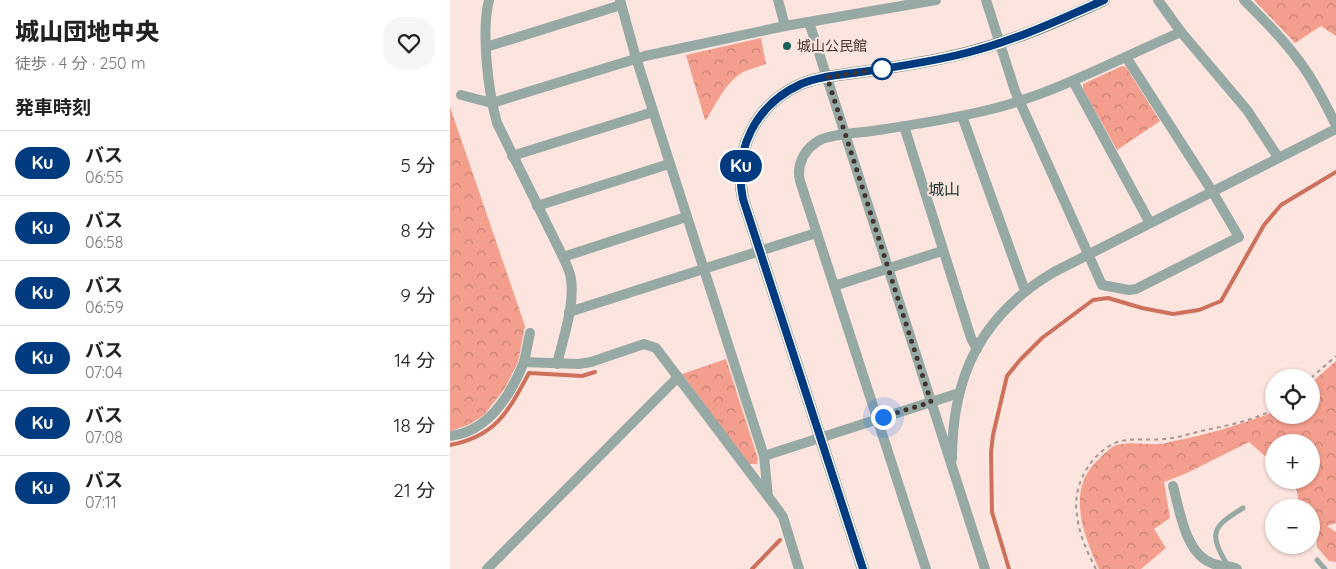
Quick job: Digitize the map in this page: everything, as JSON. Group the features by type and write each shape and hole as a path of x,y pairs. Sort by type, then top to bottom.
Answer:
{"street":[{"path":"488,0 485,24 486,47 492,103 499,131 563,257 571,279 572,289 569,312 557,364"},
{"path":"778,0 784,26"},
{"path":"461,95 492,103 636,58 784,26 936,0"},
{"path":"986,0 1019,101 1102,285 1129,290 1136,289 1239,237 1212,191 1126,57"},
{"path":"863,569 741,188 741,157 747,139 760,118 779,98 802,84 827,77 914,64 966,53 1000,43 1050,24 1104,0"},
{"path":"1158,0 1181,32 1246,110 1278,157"},
{"path":"952,468 953,436 959,393 965,373 976,349 1000,315 1025,290 1088,254 1336,127 1302,64 1285,43 1244,0"},
{"path":"486,47 621,2 652,112 764,456 768,497"},
{"path":"809,22 985,569"},
{"path":"926,569 816,233 799,175 801,161 808,149 819,140 962,116 1019,101 1073,81 1181,32"},
{"path":"1073,81 1150,223"},
{"path":"512,156 652,112"},
{"path":"962,116 1025,290"},
{"path":"904,126 942,251 976,349"},
{"path":"537,206 669,164"},
{"path":"563,257 686,217"},
{"path":"569,312 816,233"},
{"path":"834,286 942,251"},
{"path":"450,436 455,436 478,427 489,418 510,392 524,362 530,333"},
{"path":"524,362 579,364 591,362 644,344 656,348 783,517 799,569"},
{"path":"487,569 678,377"},
{"path":"764,456 959,393"},
{"path":"1173,486 1193,549 1200,557 1214,564 1233,568"}],"lane":[{"path":"1233,568 1216,543 1216,531 1225,519 1243,508"},
{"path":"1317,560 1326,569"}],"path":[{"path":"1320,370 1336,356"},
{"path":"1096,569 1086,549 1076,514 1080,484 1086,468 1096,458 1116,443 1126,440 1173,438 1248,419 1265,412"}],"green space":[{"path":"1254,0 1336,0 1336,36 1321,26 1295,43"},
{"path":"761,38 766,64 743,72 731,81 705,120 686,55"},
{"path":"1122,66 1126,67 1160,121 1117,150 1083,89 1083,84"},
{"path":"450,107 525,326 518,362 505,388 484,415 470,424 451,431 450,431"},
{"path":"726,359 758,459 757,464 747,462 682,374"},
{"path":"1336,361 1336,523 1327,526 1336,532 1336,562 1329,561 1320,550 1320,499 1298,499 1296,489 1320,489 1320,434 1265,434 1265,456 1249,442 1187,473 1164,482 1170,518 1154,529 1166,548 1141,569 1099,569 1084,529 1080,500 1087,474 1106,452 1114,446 1122,444 1161,444 1199,436 1265,415 1265,424 1320,424 1320,375"}],"waterway":[{"path":"1009,569 992,512 991,452 993,435 1007,376 1020,360 1042,338 1093,300 1108,298 1142,308 1173,314 1199,310 1221,301 1264,225 1281,205 1336,172"},
{"path":"450,445 466,441 490,429 507,411 529,373 582,376 595,372"},
{"path":"752,569 780,540"}],"bus line":[{"name":"Ku","path":"863,569 743,199 740,169 741,157 747,139 764,111 787,92 802,84 827,77 914,64 966,53 1000,43 1050,24 1104,0"}],"place":[{"name":"城山公民館","path":"787,46"}],"district":[{"name":"城山","path":"944,189"}],"route":[{"path":"882,69 827,77 931,402 883,417"}]}
